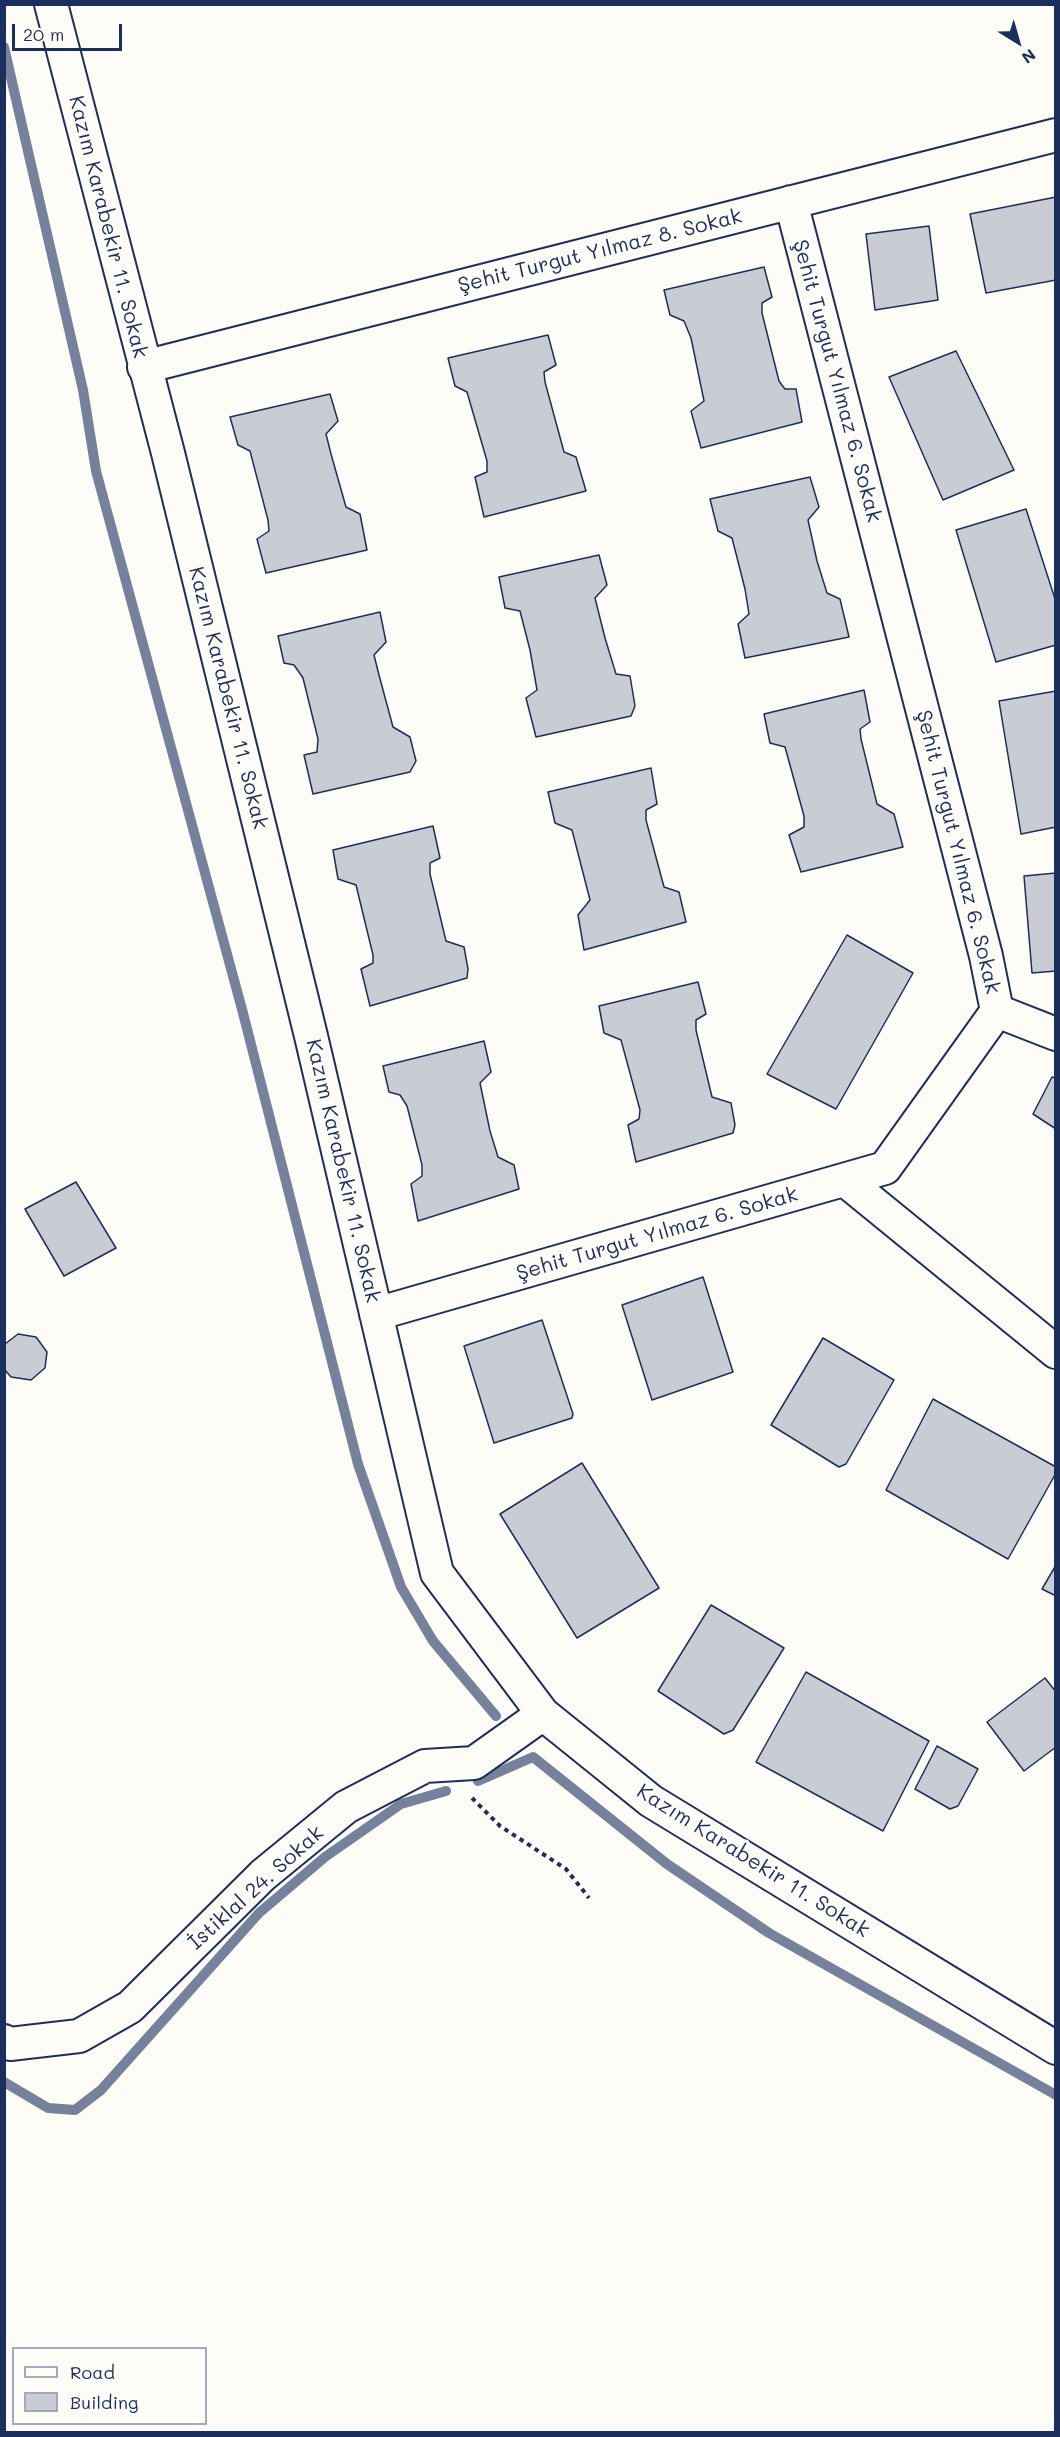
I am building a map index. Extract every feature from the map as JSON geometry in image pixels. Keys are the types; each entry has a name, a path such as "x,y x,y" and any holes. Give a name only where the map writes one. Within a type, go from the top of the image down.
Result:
{"street":[{"name":"Kazım Karabekir 11. Sokak","path":"51,4 311,1036 437,1573 543,1714 651,1800 1056,2048"},
{"name":"Şehit Turgut Yılmaz 8. Sokak","path":"144,367 1056,135"},
{"name":"Şehit Turgut Yılmaz 6. Sokak","path":"376,1314 885,1168 997,1011 986,956 791,202"},
{"path":"997,1011 1056,1034"},
{"path":"844,1180 1056,1352"},
{"name":"İstiklal 24. Sokak","path":"4,2041 10,2044 79,2036 130,2007 263,1875 346,1807 425,1766 474,1763 543,1714"}],"path":[{"path":"470,1796 500,1826 566,1869 589,1898"}],"building":[{"path":"1056,197 1056,280 986,293 970,214"},
{"path":"929,226 938,300 875,310 866,234"},
{"path":"764,267 772,297 762,303 762,313 779,381 785,389 796,389 802,422 701,448 691,411 704,401 691,338 684,321 670,315 664,290"},
{"path":"548,335 556,365 544,372 545,382 564,452 576,457 586,491 484,517 475,477 487,472 487,461 467,392 455,386 448,358"},
{"path":"956,351 1014,470 943,500 889,377"},
{"path":"330,394 338,421 326,434 346,507 360,514 367,550 266,573 257,539 269,531 268,520 250,451 238,445 230,417"},
{"path":"810,477 819,507 808,520 817,561 827,593 840,599 849,637 745,658 738,624 749,614 745,589 732,538 718,531 710,499"},
{"path":"1026,509 1056,602 1056,645 996,662 956,530"},
{"path":"599,555 607,585 595,598 616,674 630,676 635,706 631,716 536,737 526,698 537,690 530,650 520,611 505,608 499,577"},
{"path":"380,612 386,642 374,655 393,727 410,737 416,761 410,772 313,794 304,755 317,752 318,739 303,678 294,665 284,663 278,636"},
{"path":"864,690 870,722 860,729 861,739 877,804 894,814 903,847 801,872 789,835 804,827 804,816 785,747 770,743 764,714"},
{"path":"1056,691 1056,827 1021,834 999,701"},
{"path":"651,768 657,804 646,810 646,820 664,887 679,892 686,922 584,950 578,915 590,900 572,830 555,823 548,792"},
{"path":"433,826 440,858 430,863 430,874 446,941 464,947 468,969 467,978 370,1006 361,969 373,963 373,955 356,885 338,879 333,850"},
{"path":"1056,873 1056,971 1032,973 1024,876"},
{"path":"847,935 913,973 836,1109 767,1074"},
{"path":"698,982 706,1014 696,1020 696,1030 712,1097 731,1103 735,1125 733,1133 636,1162 628,1125 639,1119 640,1110 621,1040 604,1033 599,1006"},
{"path":"484,1041 491,1072 480,1083 490,1131 498,1157 514,1165 519,1189 418,1221 411,1184 422,1176 422,1165 407,1106 400,1095 389,1092 383,1066"},
{"path":"1052,1077 1056,1078 1056,1129 1033,1114"},
{"path":"76,1182 116,1248 64,1276 25,1209"},
{"path":"703,1277 733,1372 652,1400 622,1305"},
{"path":"542,1320 573,1414 572,1418 494,1443 464,1346"},
{"path":"18,1334 36,1337 47,1352 45,1368 31,1380 11,1377 4,1369 5,1344"},
{"path":"823,1338 894,1380 846,1464 839,1467 771,1425"},
{"path":"933,1399 1056,1467 1056,1473 1008,1559 886,1490"},
{"path":"582,1463 659,1588 577,1638 500,1514"},
{"path":"1056,1565 1056,1596 1042,1589"},
{"path":"711,1605 784,1648 733,1730 724,1734 658,1691"},
{"path":"806,1672 929,1741 883,1831 756,1762"},
{"path":"1045,1678 1056,1692 1056,1747 1024,1771 987,1722"},
{"path":"937,1746 978,1769 958,1806 950,1809 915,1789"}],"waterway":[{"path":"4,47 83,390 96,471 243,1013 358,1464 401,1587 433,1641 496,1716"},
{"path":"478,1781 533,1757 667,1864 769,1933 1056,2095"},
{"path":"4,2082 48,2108 75,2110 101,2090 259,1913 325,1857 401,1804 446,1791"}]}
